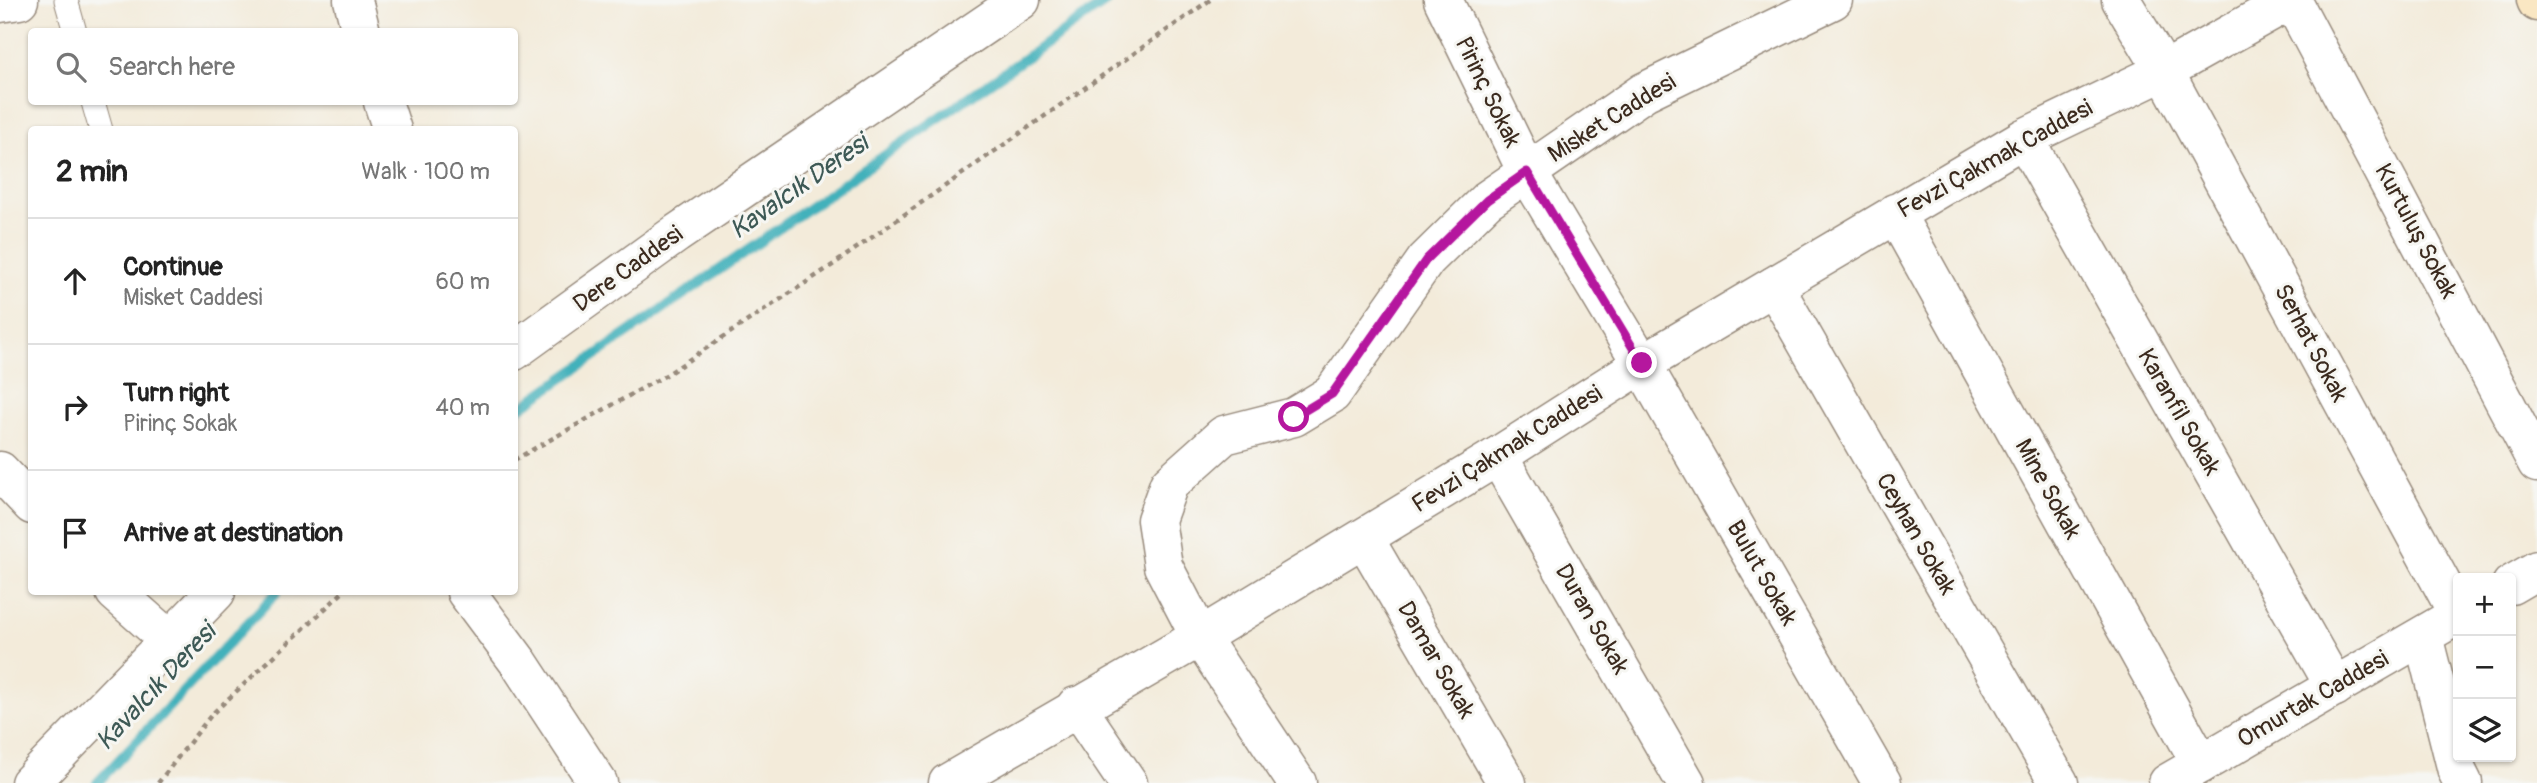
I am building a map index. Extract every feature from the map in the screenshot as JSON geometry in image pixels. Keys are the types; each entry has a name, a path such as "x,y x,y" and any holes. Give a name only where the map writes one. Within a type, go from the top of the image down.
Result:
{"street":[{"path":"0,3 19,0"},
{"path":"353,0 360,28"},
{"name":"Dere Caddesi","path":"518,348 688,226 1021,0"},
{"name":"Pirinç Sokak","path":"1443,0 1527,172 1642,363"},
{"name":"Misket Caddesi","path":"1297,783 1200,637 1163,566 1156,520 1169,484 1224,435 1294,417 1332,394 1426,260 1487,200 1644,92 1833,0"},
{"name":"Serhat Sokak","path":"2121,0 2164,71 2453,606"},
{"name":"Fevzi Çakmak Caddesi","path":"948,783 1076,706 1200,637 1499,456 1642,363 1895,213 2024,138 2164,71 2291,0"},
{"name":"Kurtuluş Sokak","path":"2291,0 2537,463"},
{"path":"384,105 391,126"},
{"name":"Karanfil Sokak","path":"2024,138 2335,687"},
{"name":"Mine Sokak","path":"1895,213 2194,777"},
{"name":"Ceyhan Sokak","path":"1774,285 2059,783"},
{"name":"Bulut Sokak","path":"1642,363 1882,783"},
{"name":"Duran Sokak","path":"1499,456 1686,783"},
{"path":"0,471 28,501"},
{"name":"Damar Sokak","path":"1364,538 1507,783"},
{"path":"2516,582 2537,570"},
{"path":"119,595 168,639"},
{"path":"30,783 213,595"},
{"path":"468,595 519,663 598,783"},
{"name":"Omurtak Caddesi","path":"2194,777 2335,687 2453,618"},
{"path":"2423,636 2457,771 2463,783"},
{"path":"1076,706 1128,783"}],"lane":[{"path":"66,0 74,28"},
{"path":"94,105 100,126"}],"path":[{"path":"518,458 666,375 1124,63 1210,0"},
{"path":"158,783 212,715 340,595"}],"waterway":[{"name":"Kavalcık Deresi","path":"518,409 1109,0"},
{"name":"Kavalcık Deresi","path":"97,783 274,595"}],"route":[{"path":"1294,417 1332,394 1426,260 1487,200 1527,172 1642,363"}]}
